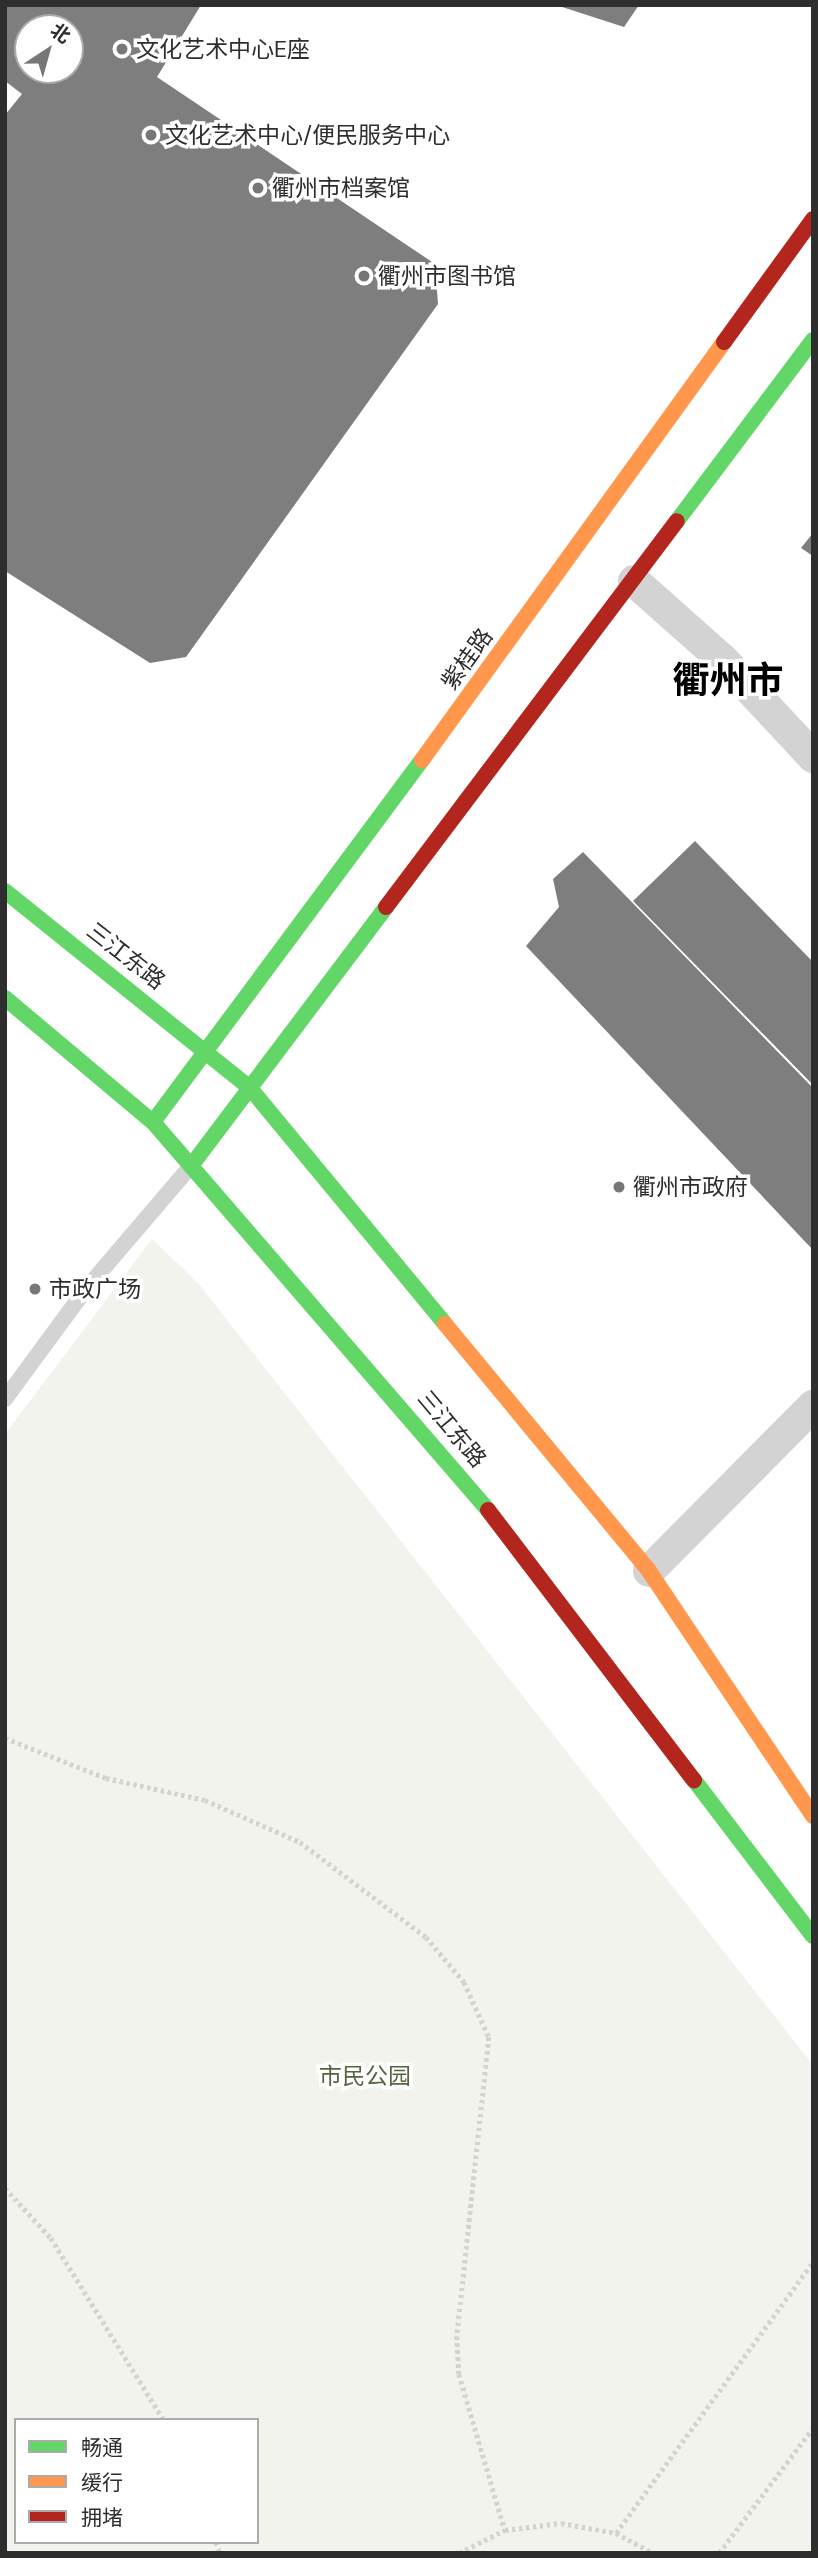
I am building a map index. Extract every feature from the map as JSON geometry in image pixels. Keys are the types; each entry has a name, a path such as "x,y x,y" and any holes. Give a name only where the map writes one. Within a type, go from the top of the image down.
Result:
{"main road":[{"name":"紫桂路","path":"153,1122 209,1054 813,219"},
{"path":"191,1166 813,340"},
{"name":"三江东路","path":"5,891 250,1088 649,1571 813,1816"},
{"name":"三江东路","path":"5,998 153,1122 439,1446 813,1936"}],"street":[{"path":"634,581 722,659 813,757"},
{"path":"649,1571 813,1406"}],"lane":[{"path":"5,1399 85,1290 191,1166"}],"path":[{"path":"5,1738 106,1778 205,1800 300,1842 426,1937 464,1982 489,2037 458,2361 476,2448 505,2530"},
{"path":"5,2188 51,2238 163,2418"},
{"path":"616,2533 813,2262"},
{"path":"719,2553 813,2428"},
{"path":"459,2553 505,2530 561,2523 616,2533 653,2553"}],"green space":[{"name":"市民公园","path":"152,1239 198,1283 813,2065 813,2553 5,2553 5,1434"}],"building":[{"path":"5,5 201,5 157,77 435,264 438,304 186,657 150,663 5,571 5,115 22,94 5,81"},
{"path":"556,5 639,5 624,27"},
{"path":"813,533 813,556 801,548"},
{"path":"695,841 813,962 813,1085 633,901"},
{"name":"衢州市政府","path":"583,852 813,1088 813,1250 526,946 559,907 553,879"}],"traffic: fast":[{"path":"677,521 813,340"},
{"path":"153,1122 422,760"},
{"path":"5,891 250,1088 445,1324"},
{"path":"191,1166 386,907"},
{"path":"5,998 153,1122 488,1510"},
{"path":"694,1780 813,1936"}],"traffic: slow":[{"path":"422,760 724,342"},
{"path":"445,1324 649,1571 813,1816"}],"traffic: jam":[{"path":"724,342 813,219"},
{"path":"386,907 677,521"},
{"path":"488,1510 694,1780"}],"place":[{"name":"文化艺术中心E座","path":"122,49"},
{"name":"文化艺术中心/便民服务中心","path":"151,135"},
{"name":"衢州市档案馆","path":"258,188"},
{"name":"衢州市图书馆","path":"364,276"},
{"name":"衢州市政府","path":"619,1187"},
{"name":"市政广场","path":"35,1289"}],"district":[{"name":"衢州市","path":"728,680"}]}
